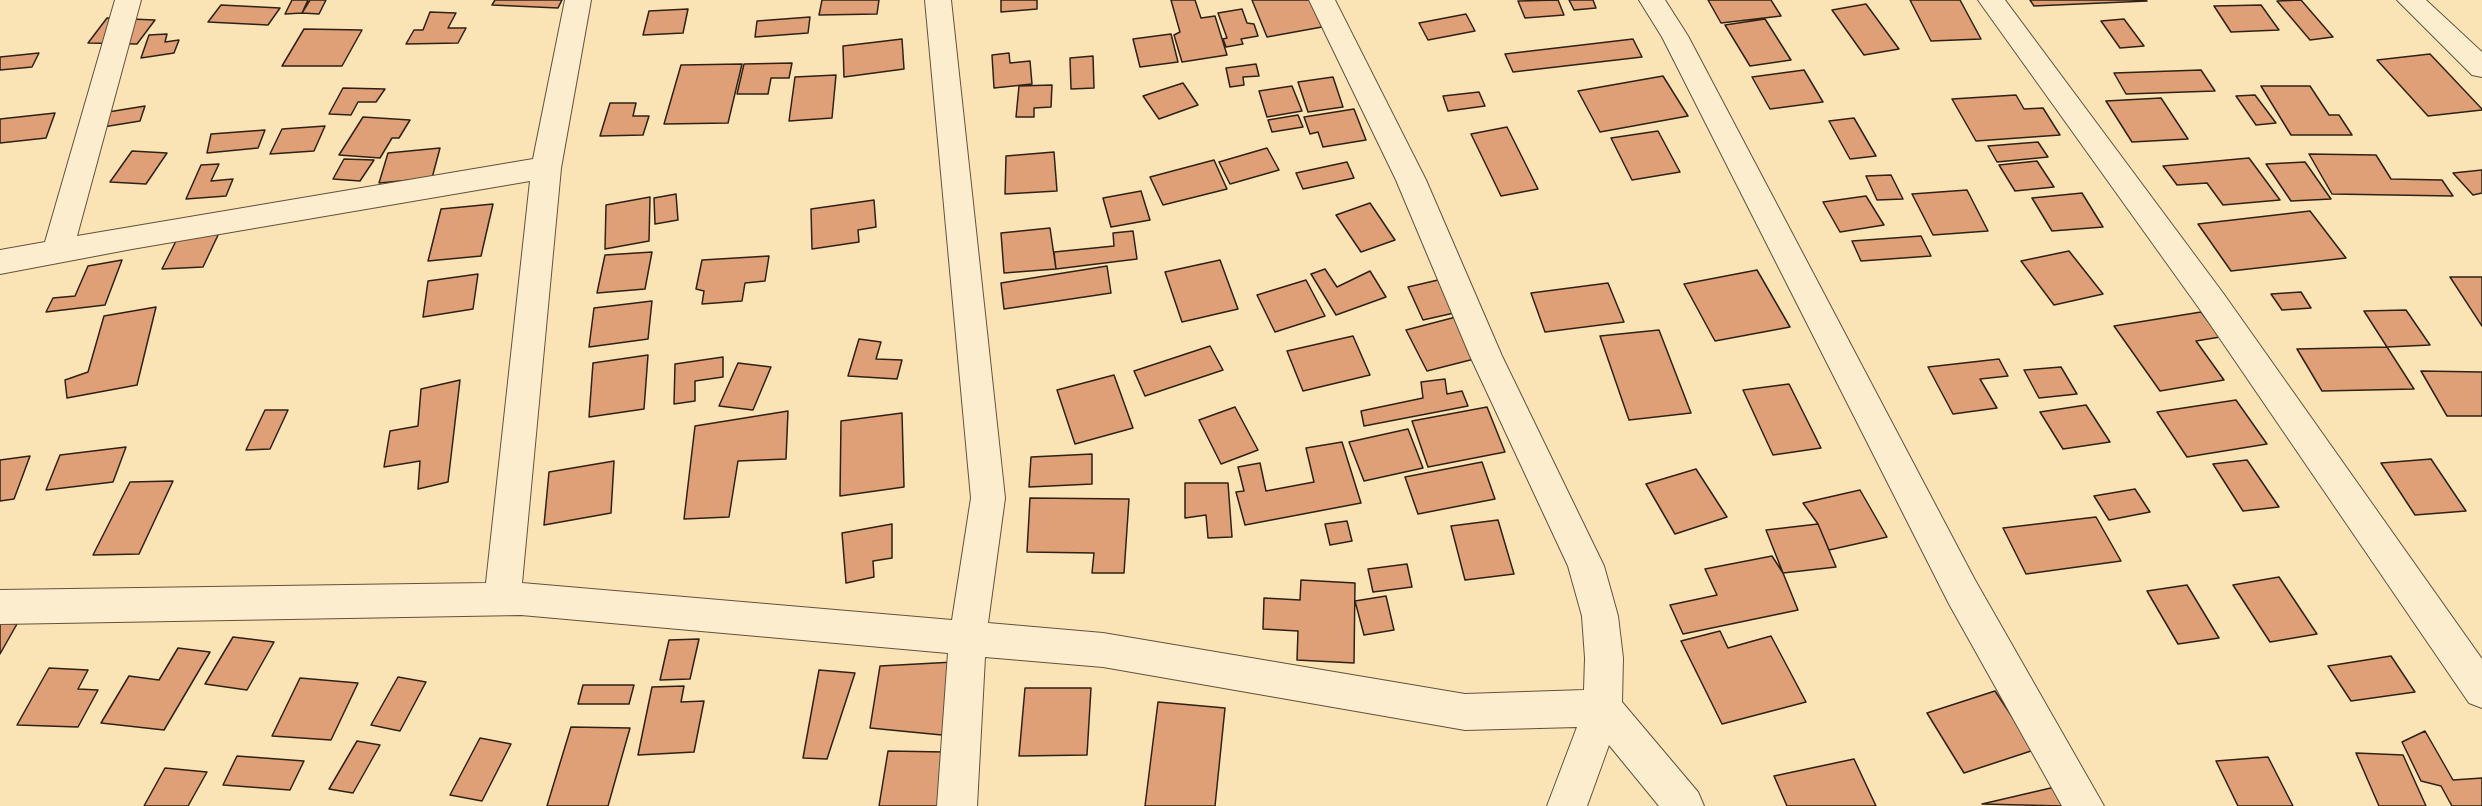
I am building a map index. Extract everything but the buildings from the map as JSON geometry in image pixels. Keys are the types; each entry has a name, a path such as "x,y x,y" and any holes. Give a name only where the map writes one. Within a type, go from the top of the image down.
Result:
{"street":[{"path":"58,250 128,0"},
{"path":"502,599 546,168 578,0"},
{"path":"938,0 988,498 967,639 957,806"},
{"path":"1322,0 1348,57 1411,180 1486,356 1586,566 1600,616 1604,658 1603,708 1567,806"},
{"path":"1652,0 1681,47 1962,592 2084,806"},
{"path":"1991,0 2212,302 2482,690"},
{"path":"2410,0 2482,68"},
{"path":"0,262 58,250 546,168"},
{"path":"0,607 502,599 1103,650 1465,712 1603,708"},
{"path":"1603,708 1684,806"}]}
